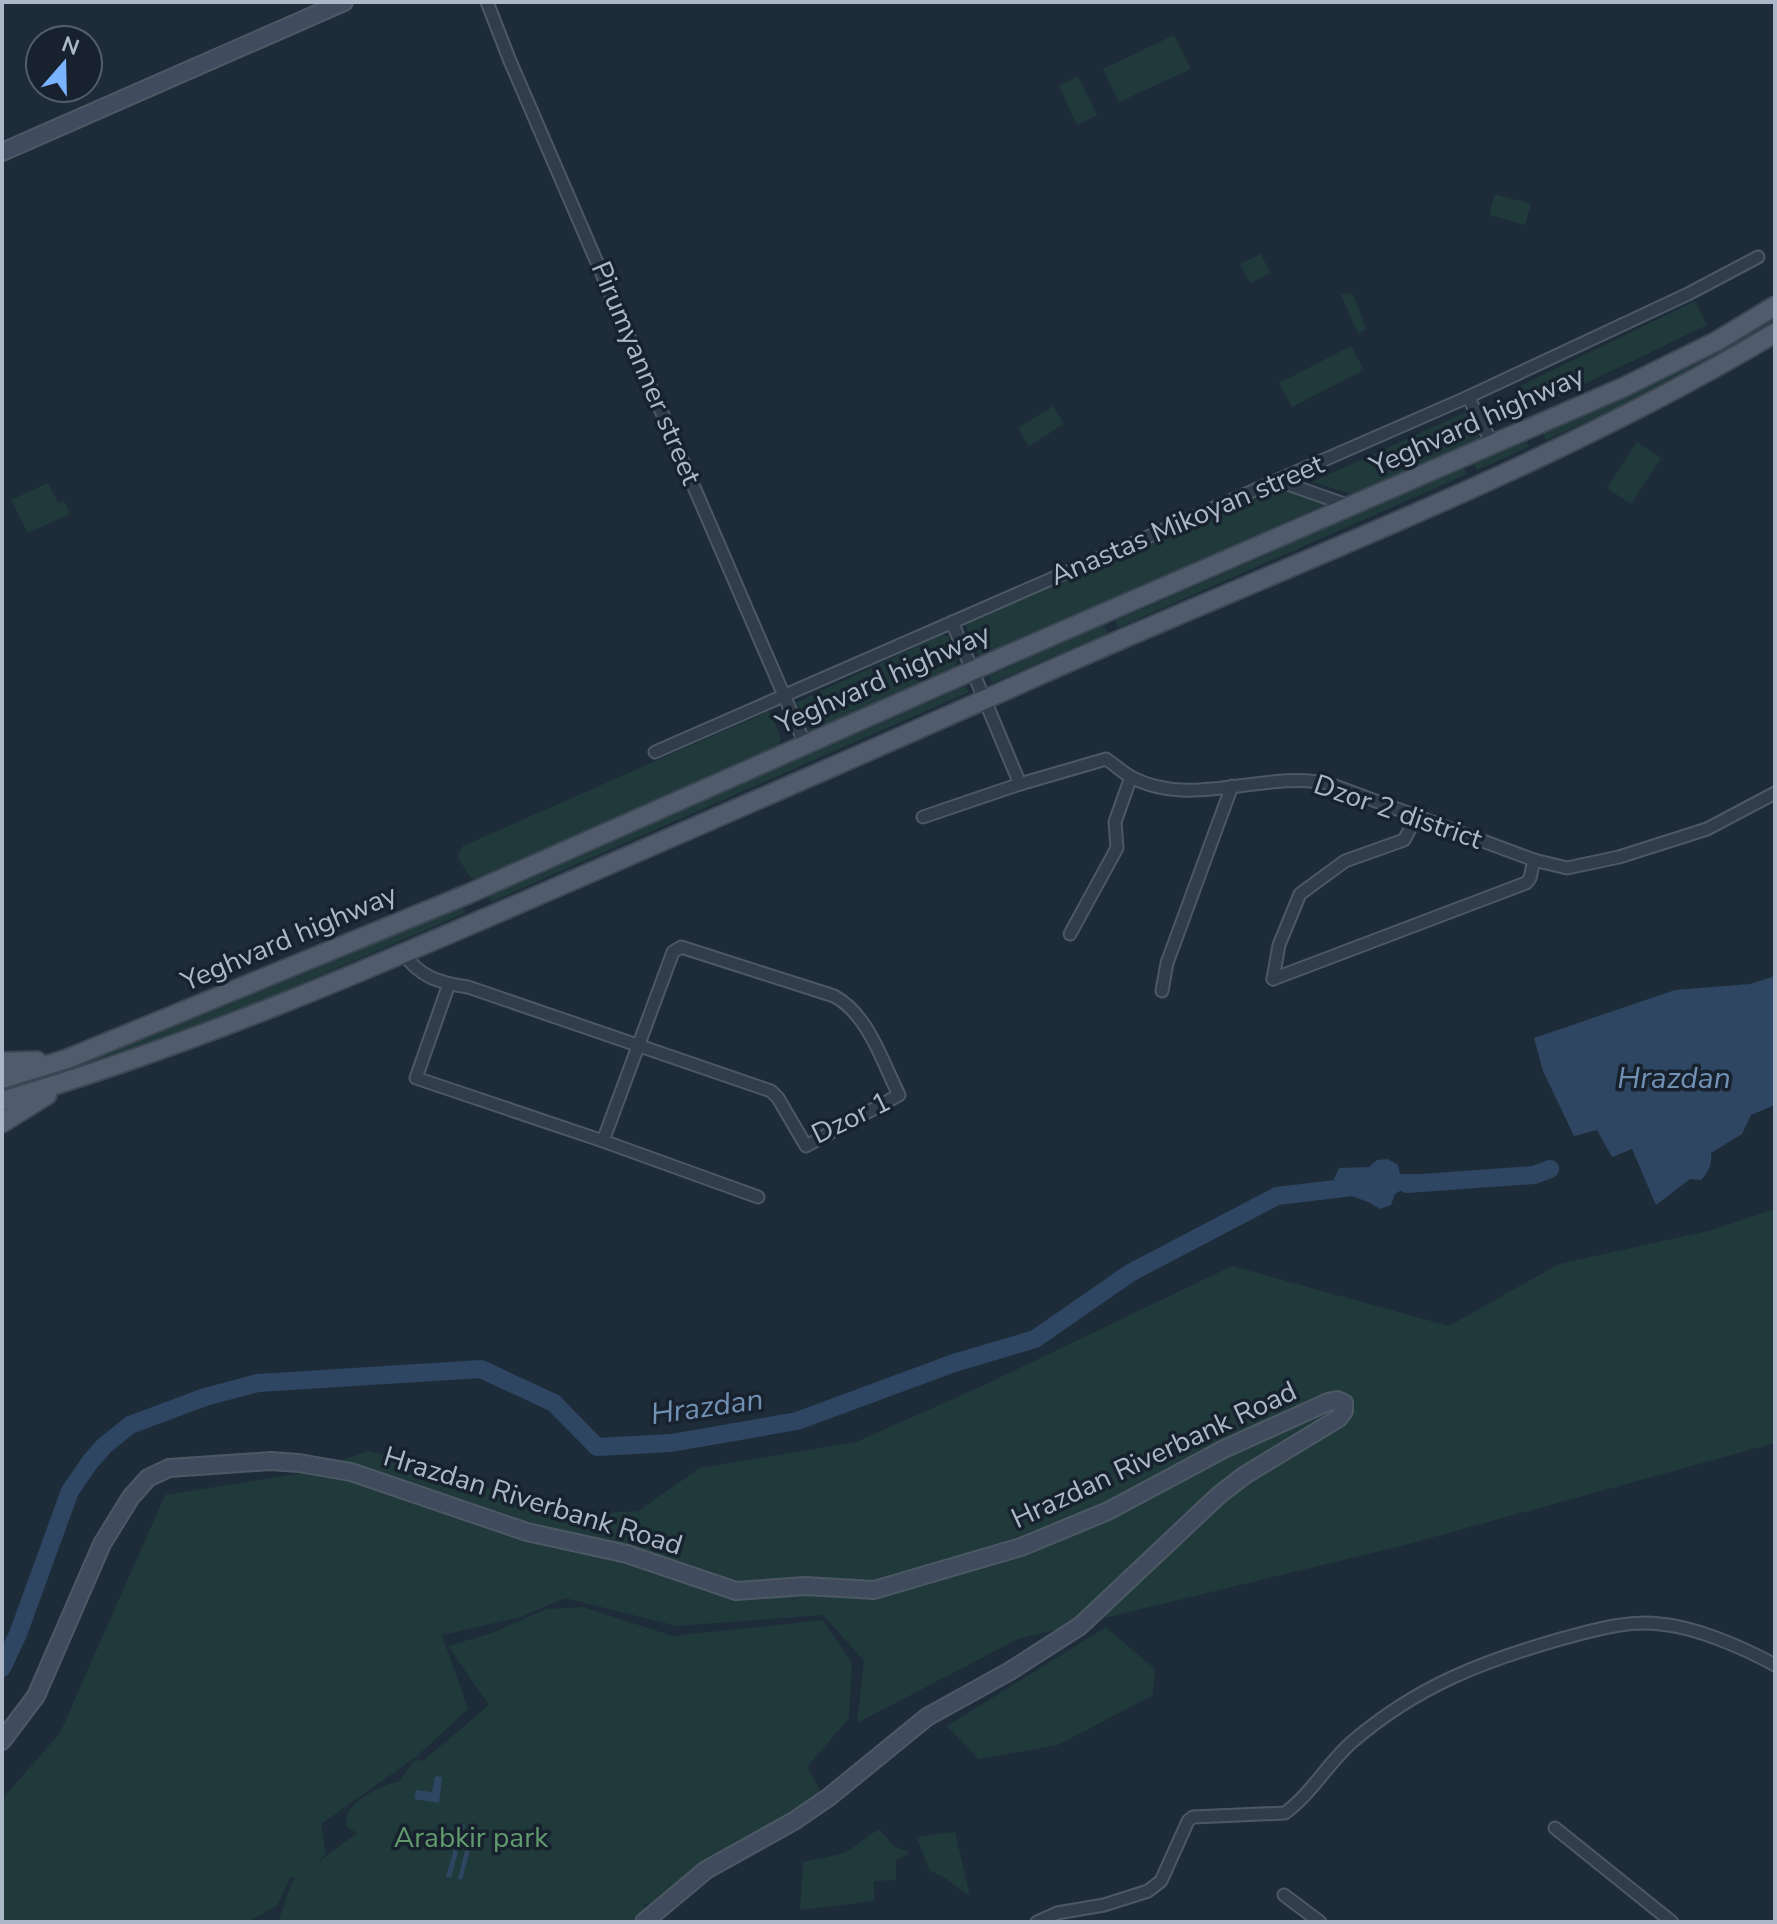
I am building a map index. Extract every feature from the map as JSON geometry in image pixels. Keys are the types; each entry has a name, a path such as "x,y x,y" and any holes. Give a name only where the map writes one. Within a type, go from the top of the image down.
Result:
{"main road":[{"name":"Yeghvard highway","path":"2,1079 67,1059 468,894 1624,387 1717,341 1775,306"},
{"name":"Yeghvard highway","path":"2,1101 76,1080 207,1034 477,922 1480,485 1661,396 1775,333"},
{"path":"1529,429 1540,455"},
{"path":"468,894 477,922"},
{"path":"2,1062 67,1059"},
{"path":"2,1123 76,1080"}],"street":[{"path":"2,145 331,2"},
{"path":"2,152 344,2"},
{"name":"Pirumyanner street","path":"487,2 805,744"},
{"name":"Anastas Mikoyan street","path":"655,752 1468,397 1688,294 1758,257"},
{"path":"1468,397 1493,445"},
{"path":"1279,481 1350,507"},
{"path":"923,817 1020,784 952,622"},
{"name":"Dzor 2 district","path":"1020,784 1106,759 1131,777 1190,791 1307,779 1330,784 1534,860 1567,868 1619,857 1707,829 1775,793"},
{"path":"1070,934 1117,848 1115,822 1131,777"},
{"path":"1162,991 1167,963 1232,786"},
{"path":"1417,816 1404,840 1345,861 1300,894 1279,945 1273,979 1526,883 1534,860"},
{"name":"Dzor 1","path":"403,953 417,972 449,984 468,987 638,1045 771,1091 806,1146 899,1095 861,1020 848,1003 681,947 673,952 638,1045 603,1141"},
{"path":"449,984 416,1078 758,1197"},
{"name":"Hrazdan Riverbank Road","path":"2,1741 36,1696 102,1544 116,1520 148,1478 169,1468 271,1461 299,1463 351,1472 527,1532 627,1554 736,1591 805,1586 874,1590 1021,1547 1108,1511 1224,1449 1328,1402 1337,1400 1344,1403 1344,1411 1339,1418 1245,1475 1219,1495 1080,1626 1010,1671 927,1717 829,1797 794,1821 706,1870 644,1922"},
{"path":"1037,1922 1057,1913 1104,1905 1148,1891 1161,1881 1188,1821 1193,1817 1285,1813 1295,1806 1352,1742 1392,1711 1463,1671 1511,1653 1615,1626 1661,1624 1731,1645 1775,1665"},
{"path":"1555,1828 1672,1922"},
{"path":"1284,1895 1320,1922"}],"green space":[{"path":"1174,35 1191,69 1119,102 1103,69"},
{"path":"1078,76 1097,115 1077,125 1059,86"},
{"path":"1495,194 1531,204 1525,225 1489,215"},
{"path":"1261,254 1270,273 1250,283 1240,264"},
{"path":"1341,295 1353,295 1366,328 1358,333"},
{"path":"1695,301 1707,325 1524,413 1514,389"},
{"path":"1775,315 1775,325 1720,357 1546,440 1543,433 1638,390"},
{"path":"1351,346 1364,370 1292,407 1279,383"},
{"path":"1053,406 1064,424 1029,446 1018,428"},
{"path":"1466,412 1480,438 1352,494 1312,482"},
{"path":"1526,440 1529,447 1477,470 1473,463"},
{"path":"1637,442 1661,458 1631,504 1607,488"},
{"path":"1464,468 1467,474 1118,628 1115,621"},
{"path":"48,483 58,503 64,501 70,514 28,533 11,500"},
{"path":"1279,488 1326,504 979,657 965,623"},
{"path":"1104,625 1108,633 992,683 989,676"},
{"path":"942,635 949,637 957,656 955,667 817,732 808,730 795,703"},
{"path":"966,686 969,692 491,902 488,896"},
{"path":"769,711 781,738 778,745 476,879 470,877 457,856 463,846"},
{"path":"462,906 465,913 208,1024 2,1094 2,1085 177,1025"},
{"name":"Arabkir park","path":"1775,1209 1775,1443 1401,1546 1018,1639 857,1723 864,1661 823,1615 677,1626 565,1598 521,1617 442,1635 468,1709 416,1757 321,1824 326,1854 315,1864 357,1833 347,1827 346,1819 355,1803 373,1791 400,1781 413,1761 424,1760 489,1705 448,1646 492,1633 546,1609 583,1607 673,1636 823,1620 852,1663 849,1718 807,1767 823,1796 722,1857 718,1852 718,1859 650,1909 646,1903 643,1904 648,1913 637,1922 278,1922 292,1882 297,1877 290,1878 277,1906 247,1922 2,1922 2,1799 60,1733 165,1495 297,1474 370,1451 574,1515 638,1511 700,1468 856,1442 980,1387 1232,1266 1449,1326 1559,1264 1712,1230"},
{"path":"1106,1627 1155,1669 1153,1695 1058,1745 979,1759 947,1726"},
{"path":"879,1829 895,1847 910,1852 896,1861 896,1880 874,1881 874,1901 800,1910 803,1862 845,1853"},
{"path":"955,1832 970,1896 941,1875 930,1871 916,1837"}],"water":[{"name":"Hrazdan","path":"1775,976 1775,1105 1751,1115 1742,1134 1711,1153 1709,1168 1701,1180 1690,1179 1656,1205 1632,1149 1612,1157 1597,1130 1574,1136 1543,1071 1534,1038 1675,990 1750,984"},
{"path":"1388,1159 1398,1165 1400,1174 1429,1174 1432,1183 1430,1191 1400,1191 1395,1194 1391,1205 1380,1209 1330,1188 1339,1168 1369,1167 1377,1160"},
{"path":"435,1776 442,1777 439,1803 414,1799 416,1790 432,1792"},
{"path":"461,1824 465,1825 451,1878 446,1877"},
{"path":"471,1827 476,1828 462,1880 458,1879"}],"waterway":[{"name":"Hrazdan","path":"1407,1184 1534,1175 1550,1169"},
{"name":"Hrazdan","path":"2,1668 18,1634 70,1491 90,1462 130,1425 205,1397 258,1383 481,1369 554,1403 597,1447 671,1443 797,1421 954,1363 1035,1339 1130,1273 1277,1196 1353,1187"}]}
